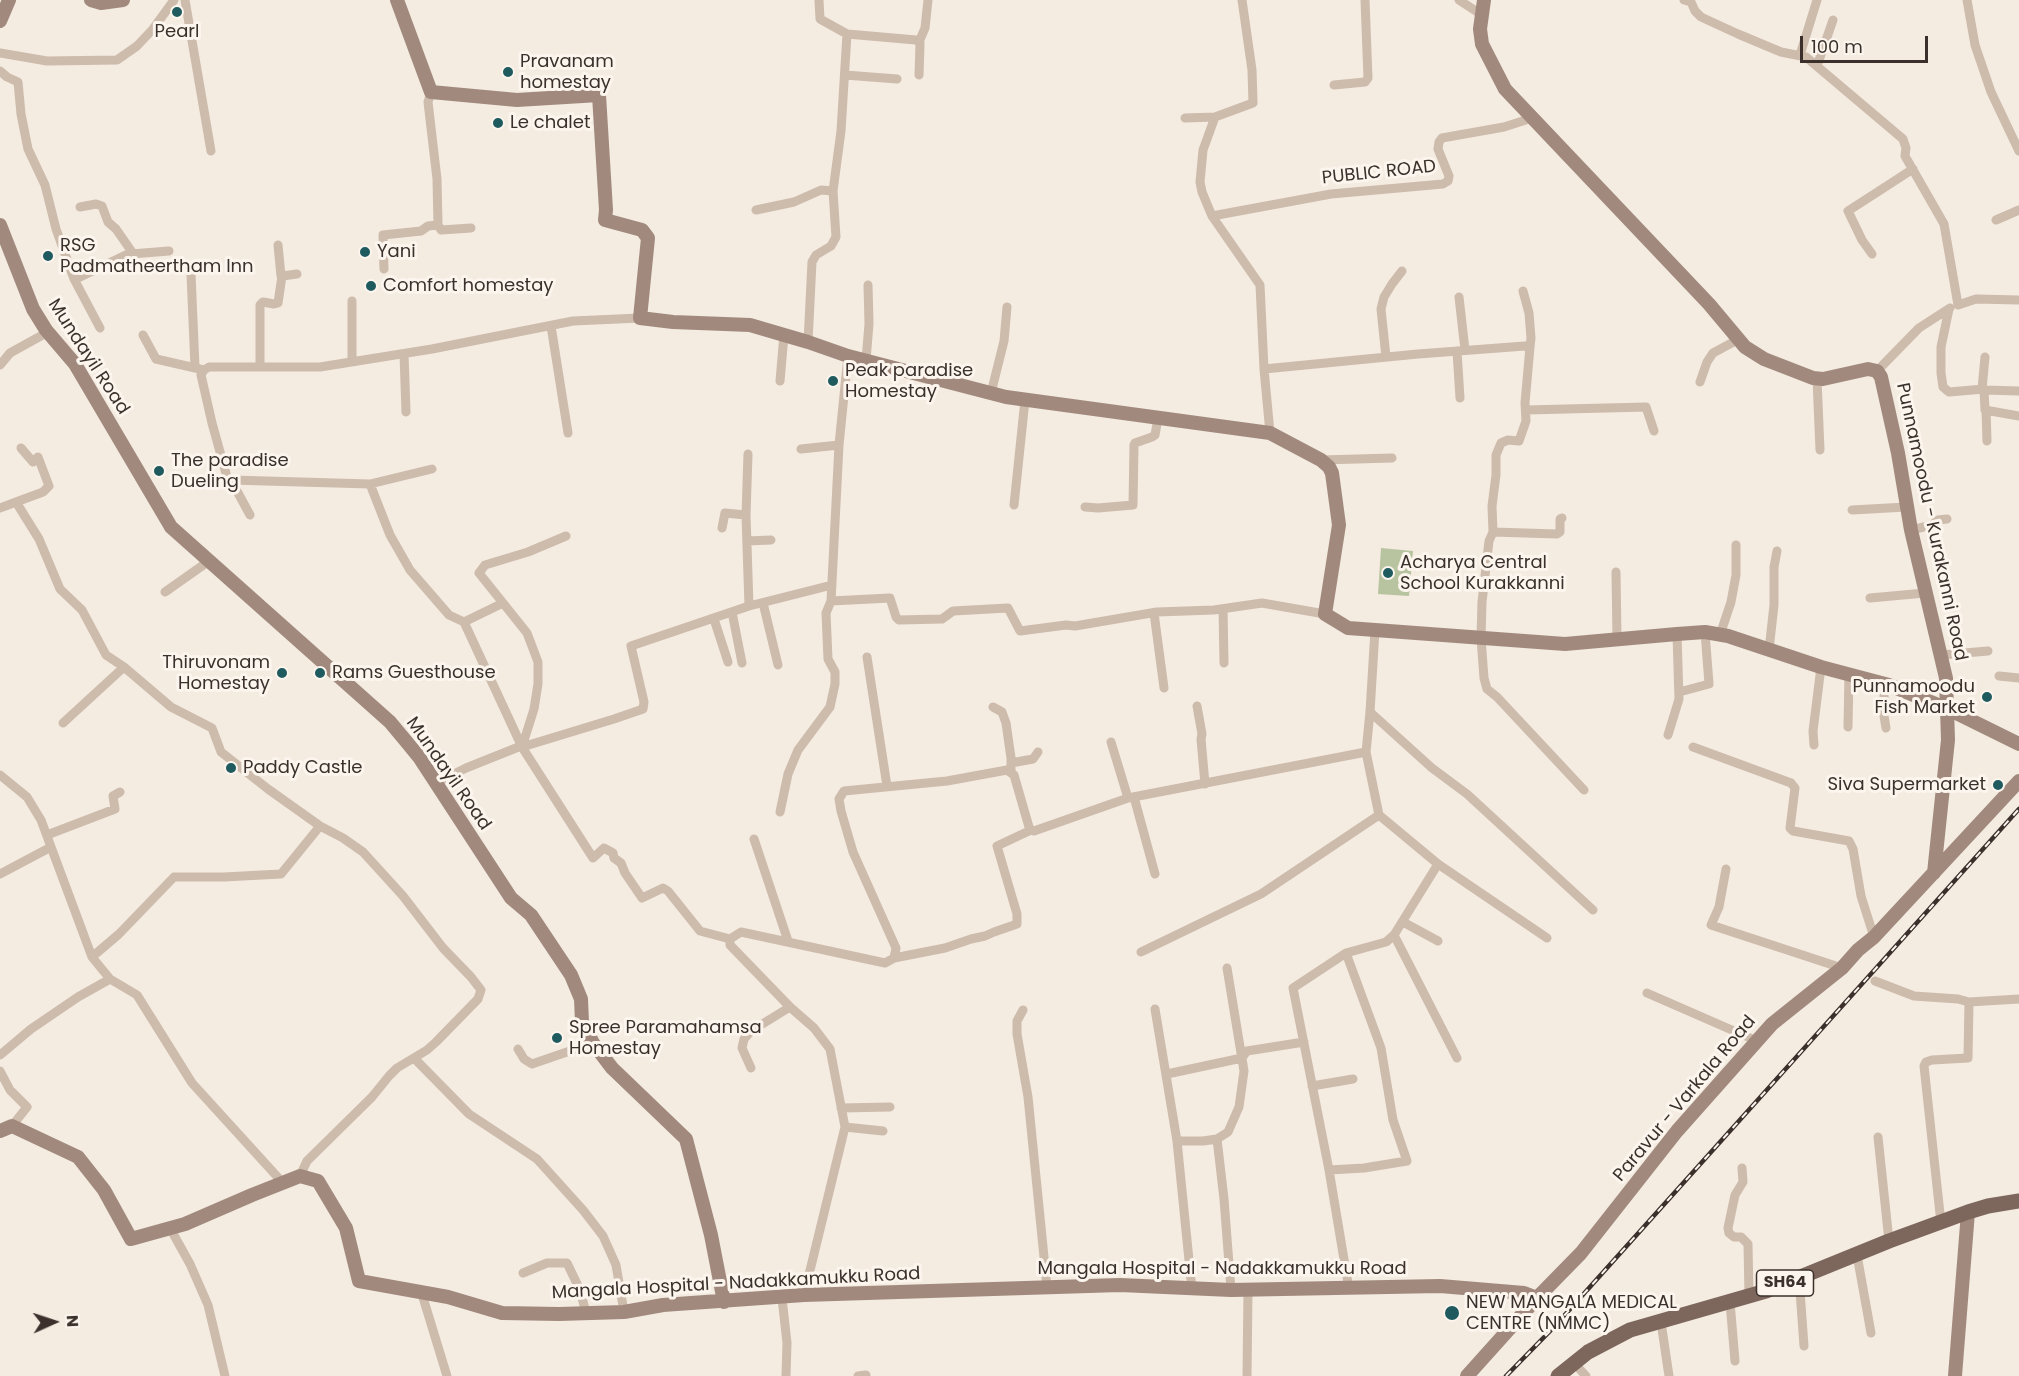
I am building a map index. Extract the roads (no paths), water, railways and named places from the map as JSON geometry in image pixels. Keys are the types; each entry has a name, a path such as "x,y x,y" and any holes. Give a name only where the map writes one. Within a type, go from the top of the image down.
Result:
{"main road":[{"path":"0,21 9,0"},
{"path":"91,0 101,3 123,0"},
{"path":"397,0 431,92 517,100 599,95 606,220 642,230 648,238 640,318 673,322 750,325 848,356 991,393 1025,400 1270,433 1321,460 1332,473 1339,525 1325,614 1348,628 1564,644 1705,632 1884,684 1948,709 2019,744"},
{"path":"1484,0 1481,39 1505,89 1709,304 1749,351 1817,379"},
{"name":"Mundayil Road","path":"0,225 33,309 48,332 75,364 171,526 390,722 436,783 511,898 531,915 571,975 581,999 582,1022 593,1043 612,1068 686,1138 711,1235 724,1302"},
{"name":"Punnamoodu - Kurakanni Road","path":"1817,379 1868,369 1876,371 1881,377 1887,397 1906,507 1946,678 1948,740 1934,873"},
{"name":"Paravur - Varkala Road","path":"1467,1376 1581,1253 1677,1131 1772,1024 1842,968 1857,950 1874,937 2019,781"},
{"path":"6,1128 78,1158 104,1190 131,1239 185,1224 300,1176"},
{"name":"Mangala Hospital - Nadakkamukku Road","path":"300,1176 318,1181 346,1228 359,1281 448,1297 502,1313 624,1312 663,1305 804,1295 1120,1285 1192,1290 1440,1286 1524,1293 1537,1298"},
{"name":"SH64","path":"1558,1376 1588,1352 1630,1330 1766,1291 1968,1212 2019,1201"},
{"path":"1955,1376 1968,1212"}],"street":[{"path":"0,53 47,61 117,60 137,46 153,29 174,0"},
{"path":"185,0 211,151"},
{"path":"819,0 820,18 847,34 919,42"},
{"path":"919,75 919,42 925,28 928,0"},
{"path":"1185,118 1215,117 1253,103 1252,70 1242,0"},
{"path":"1334,85 1365,82 1368,78 1365,0"},
{"path":"1459,0 1482,15 1489,0"},
{"path":"1800,55 1817,0"},
{"path":"1967,0 1975,45 1991,92 2019,151"},
{"path":"1689,1 1701,17 1781,52 1806,57 1903,140 1906,148 1905,156 1944,224 1953,307 1941,347 1941,384 1949,392 2019,391"},
{"path":"1817,66 1833,20"},
{"path":"808,342 812,262 816,255 831,246 836,237 833,191 841,131 847,34"},
{"path":"0,71 18,82 28,149 45,185 56,229 74,279 100,328"},
{"path":"845,75 897,79"},
{"path":"431,92 428,102 437,179 438,225 441,230 471,228"},
{"path":"1215,117 1203,150 1200,178 1202,192 1212,216 1260,285 1270,433"},
{"name":"PUBLIC ROAD","path":"1212,216 1331,194 1443,184 1448,181 1449,176 1438,149 1441,139 1504,127 1532,118"},
{"path":"1872,254 1862,240 1848,211 1912,169"},
{"path":"756,210 794,202 821,190 833,191"},
{"path":"80,207 96,204 102,206 108,222 132,250 131,254"},
{"path":"1996,220 2019,210"},
{"path":"384,269 383,235 421,231 428,226 438,225"},
{"path":"260,367 260,306 263,302 274,304 279,302 281,276 278,245"},
{"path":"74,279 131,254 169,251"},
{"path":"1386,357 1381,309 1384,297 1402,271"},
{"path":"191,274 199,368 212,423 227,477 231,480 250,514"},
{"path":"281,276 297,274"},
{"path":"866,360 869,324 868,285"},
{"path":"1523,291 1529,314 1531,338 1526,421 1519,441 1501,443 1496,455 1492,506 1493,532 1489,541 1482,602 1481,638 1484,678 1487,689 1584,790"},
{"path":"1459,297 1460,398"},
{"path":"1876,371 1919,328 1953,307 1976,299 2019,300"},
{"path":"352,301 352,362"},
{"path":"991,393 1004,341 1007,307"},
{"path":"143,335 156,359 199,368 320,367 404,354 573,321 640,318"},
{"path":"551,326 568,433"},
{"path":"0,364 10,353 48,332"},
{"path":"780,381 784,335"},
{"path":"1700,382 1713,353 1739,339"},
{"path":"1264,369 1386,357 1530,347"},
{"path":"404,354 406,412"},
{"path":"780,812 788,774 798,750 830,707 836,684 835,672 828,659 826,613 831,601 839,446 848,356"},
{"path":"1985,357 1983,390 1987,441"},
{"path":"1817,379 1820,450"},
{"path":"1014,505 1025,400"},
{"path":"1526,410 1646,407 1654,431"},
{"path":"1986,410 2019,416"},
{"path":"1085,507 1098,508 1133,504 1134,445 1135,442 1155,435 1158,418"},
{"path":"801,449 839,446"},
{"path":"0,508 43,492 49,486 38,457 33,462 21,448"},
{"path":"748,454 746,515 749,606"},
{"path":"1321,460 1392,458"},
{"path":"231,480 370,484 432,469"},
{"path":"370,484 390,535 410,570 449,615 464,622 489,680 522,746 593,858 604,848 613,853 614,858 621,863 642,898 663,888 668,891 700,931 730,939 741,932 885,963 894,958 945,948 1017,924 1018,919 997,846 1031,830 1046,828 1131,798 1366,752"},
{"path":"16,502 39,539 60,589 82,610 106,655 124,667 171,707 212,728 221,752 320,826 363,852 403,896 443,948 481,990 477,999 436,1042 397,1068 372,1097 307,1161 300,1176"},
{"path":"1852,510 1906,507"},
{"path":"722,528 724,513 746,515"},
{"path":"1493,532 1557,534 1560,532 1560,519 1562,518"},
{"path":"1911,530 1947,519"},
{"path":"522,746 534,709 538,684 538,662 526,633 479,573 485,565 528,552 566,536"},
{"path":"747,541 771,540"},
{"path":"1720,635 1733,593 1736,575 1736,545"},
{"path":"1769,650 1777,551"},
{"path":"165,592 209,561"},
{"path":"1616,572 1617,639"},
{"path":"436,783 466,768 522,746 643,709 644,702 631,646 749,606 832,585"},
{"path":"1870,598 1925,593"},
{"path":"831,601 890,598 899,620 942,619 953,610 1008,608 1020,631 1066,625 1075,626 1154,613 1223,609 1262,603 1325,614"},
{"path":"464,622 503,603"},
{"path":"763,603 778,665"},
{"path":"1223,609 1224,663"},
{"path":"732,612 742,663"},
{"path":"1154,613 1164,688"},
{"path":"714,619 728,662"},
{"path":"1375,630 1366,752 1379,815 1437,864 1547,939"},
{"path":"1683,690 1709,684 1705,632"},
{"path":"1668,735 1679,699 1677,634"},
{"path":"1941,655 1988,651"},
{"path":"867,657 888,786"},
{"path":"63,723 124,667"},
{"path":"1814,745 1821,667"},
{"path":"1848,727 1849,673"},
{"path":"1999,676 2019,678"},
{"path":"1884,684 1886,728"},
{"path":"993,706 1002,712 1004,717 1011,767 1031,830"},
{"path":"1197,706 1202,734 1205,784"},
{"path":"1370,712 1432,768 1467,795 1593,910"},
{"path":"1111,742 1155,874"},
{"path":"1693,747 1791,783 1795,788 1790,828 1793,831 1849,842 1853,849 1861,896 1874,937"},
{"path":"894,958 896,948 853,852 839,799 844,791 940,782 1007,770 1033,759 1038,752"},
{"path":"0,775 27,797 41,820 92,957 110,979 137,995 192,1083 282,1183"},
{"path":"47,835 115,809 112,796 120,792"},
{"path":"1141,952 1261,894 1379,815"},
{"path":"92,957 174,877 281,874 320,826"},
{"path":"754,839 788,941"},
{"path":"0,874 51,847"},
{"path":"1349,1289 1329,1170 1293,988 1346,953 1386,942 1394,935 1437,864"},
{"path":"1726,869 1719,907 1712,925 1842,968"},
{"path":"1402,922 1438,940"},
{"path":"1394,935 1457,1058"},
{"path":"730,939 730,945 789,1007 814,1028 830,1049 845,1127 804,1295"},
{"path":"1329,1170 1407,1161 1393,1120 1381,1048 1346,953"},
{"path":"1177,1141 1217,1139 1228,1132 1239,1107 1244,1071 1227,968"},
{"path":"0,1055 59,1010 110,979"},
{"path":"1875,981 1914,996 1969,1002 2019,999"},
{"path":"1647,993 1757,1041"},
{"path":"1941,1224 1924,1066 1926,1062 1932,1060 1968,1059 1969,1002"},
{"path":"751,1068 742,1048 744,1039 751,1031 789,1007"},
{"path":"1155,1009 1177,1141 1192,1290"},
{"path":"1023,1010 1017,1021 1017,1034 1030,1119 1047,1287"},
{"path":"1167,1074 1242,1058 1247,1051 1304,1042"},
{"path":"518,1049 524,1059 535,1064 593,1043"},
{"path":"414,1058 469,1113 537,1159 583,1210 603,1236 616,1265 624,1312"},
{"path":"0,1071 10,1090 27,1107 6,1128"},
{"path":"1312,1086 1353,1079"},
{"path":"842,1108 890,1107"},
{"path":"845,1127 883,1131"},
{"path":"1878,1137 1889,1241"},
{"path":"1217,1139 1231,1290"},
{"path":"1742,1168 1743,1182 1736,1195 1728,1228 1729,1233 1734,1237 1741,1237 1748,1244 1749,1296"},
{"path":"170,1228 190,1264 208,1305 225,1376"},
{"path":"1857,1255 1871,1333"},
{"path":"523,1273 548,1263 567,1263 580,1290 586,1313"},
{"path":"1799,1277 1804,1346"},
{"path":"1247,1376 1248,1290"},
{"path":"421,1291 447,1376"},
{"path":"782,1298 787,1343 786,1376"},
{"path":"1730,1302 1735,1361"},
{"path":"1660,1322 1669,1376"},
{"path":"1574,1363 1586,1376"}],"railway":[{"path":"1506,1376 1554,1327 2019,809"}],"place":[{"name":"Pearl","path":"177,12"},
{"name":"Pravanam homestay","path":"508,72"},
{"name":"Le chalet","path":"498,123"},
{"name":"Yani","path":"365,252"},
{"name":"RSG Padmatheertham Inn","path":"48,256"},
{"name":"Comfort homestay","path":"371,286"},
{"name":"Peak paradise Homestay","path":"833,381"},
{"name":"The paradise Dueling","path":"159,471"},
{"name":"Acharya Central School Kurakkanni","path":"1388,573"},
{"name":"Thiruvonam Homestay","path":"282,673"},
{"name":"Rams Guesthouse","path":"320,673"},
{"name":"Punnamoodu Fish Market","path":"1987,697"},
{"name":"Paddy Castle","path":"231,768"},
{"name":"Siva Supermarket","path":"1998,785"},
{"name":"Spree Paramahamsa Homestay","path":"557,1038"},
{"name":"NEW MANGALA MEDICAL CENTRE (NMMC)","path":"1452,1313"}]}
